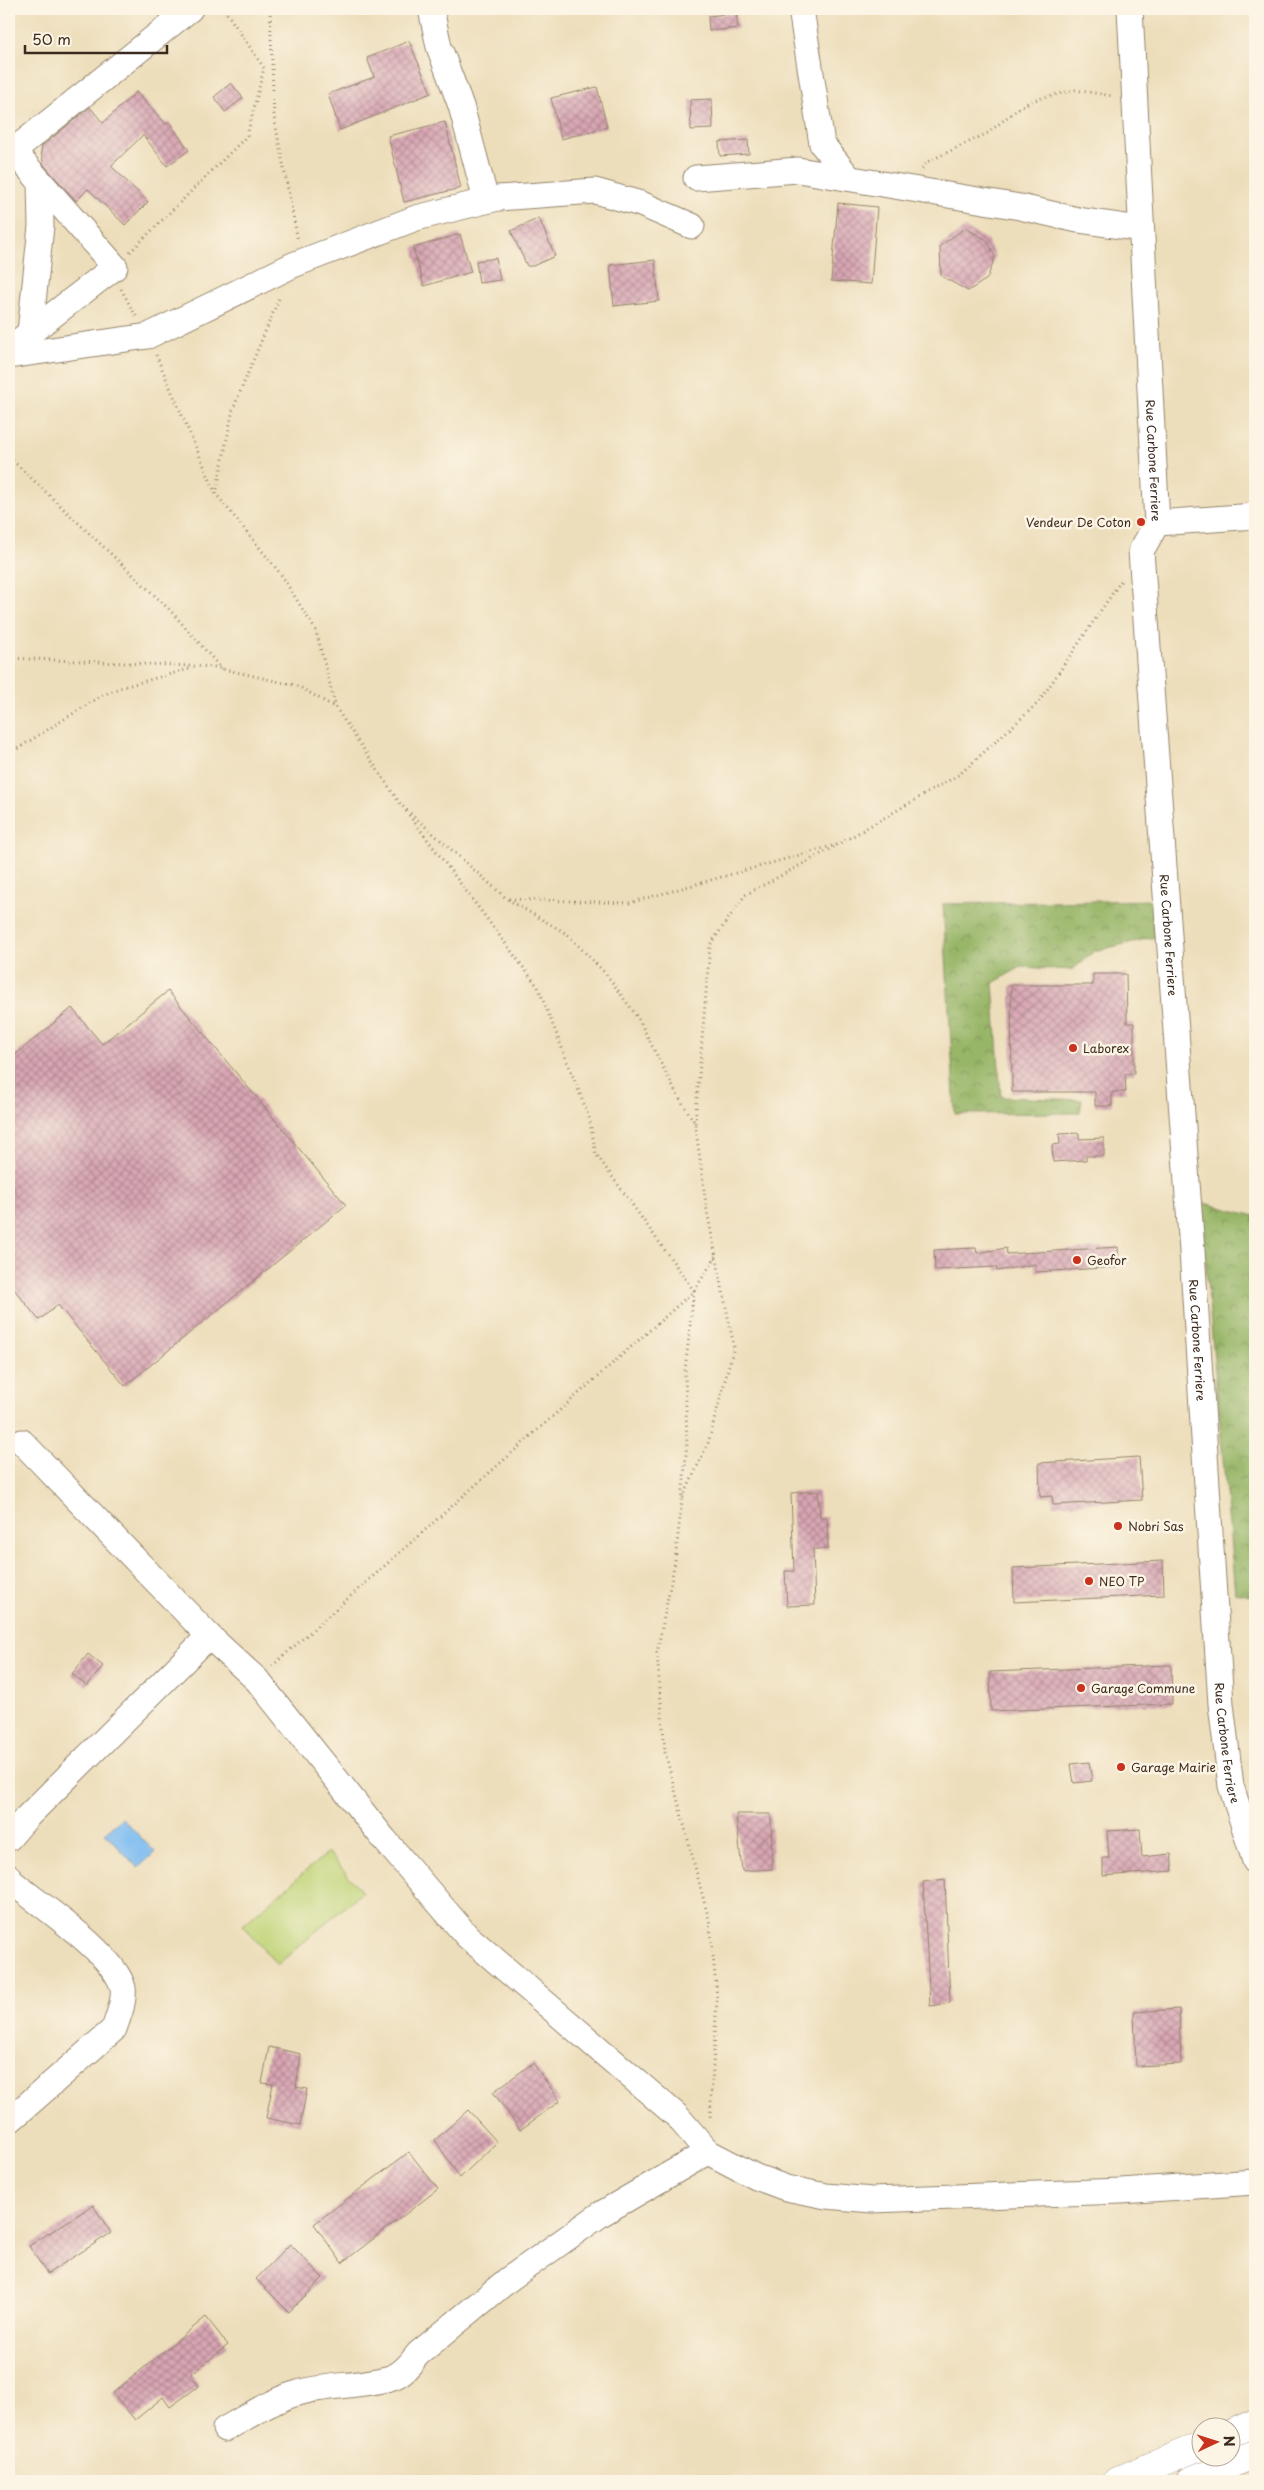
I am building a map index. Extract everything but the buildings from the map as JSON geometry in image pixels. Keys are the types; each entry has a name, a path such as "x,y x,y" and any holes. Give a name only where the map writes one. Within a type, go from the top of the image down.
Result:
{"main road":[{"path":"1242,2429 1255,2423"},
{"path":"1117,2481 1192,2449"},
{"path":"1190,2481 1255,2454"}],"street":[{"path":"9,349 115,267 11,149 189,9"},
{"path":"431,9 439,47 461,106 486,200"},
{"path":"801,9 822,144 849,178"},
{"name":"Rue Carbone Ferriere","path":"1130,9 1157,523 1141,551 1192,1241 1221,1704 1230,1786 1255,1858"},
{"path":"696,178 798,170 1020,207 1078,220 1141,229"},
{"path":"30,332 41,226 40,182"},
{"path":"9,356 148,336 293,265 416,218 486,200 596,191 641,204 692,226"},
{"path":"1157,523 1255,516"},
{"path":"22,1442 209,1636 257,1680 384,1839 467,1936 677,2116 708,2152 756,2177 786,2188 826,2196 872,2200 1121,2191 1255,2182"},
{"path":"9,1838 27,1817 209,1636"},
{"path":"9,1877 12,1882 95,1948 114,1968 123,1988 121,2007 114,2029 9,2121"},
{"path":"225,2429 277,2400 296,2393 394,2376 408,2367 418,2354 509,2279 601,2214 708,2152"}],"path":[{"path":"224,9 264,68 247,136 115,267 122,294 148,336 216,494 280,573 316,631 336,708 401,804 538,987 589,1117 596,1154 694,1290 685,1370 687,1444 682,1500 674,1561 657,1653 665,1752 710,1924 712,1942 717,1997 708,2152"},
{"path":"910,188 927,162 988,133 1020,107 1034,100 1075,90 1110,97 1134,93"},
{"path":"9,457 170,610 223,670"},
{"path":"682,1500 708,1443 734,1347 707,1211 695,1123 710,946 745,895 839,844 960,774 1038,703 1141,551"},
{"path":"9,658 214,667 298,686 336,708"},
{"path":"9,754 101,696 119,688 196,667"},
{"path":"401,804 507,899 567,934 606,974 638,1018 674,1091 695,1123"},
{"path":"507,899 629,903 839,844"},
{"path":"257,1680 694,1290 716,1256"}],"green space":[{"path":"1156,900 1159,936 1094,951 1072,970 1021,967 993,983 1001,1097 1082,1100 1080,1113 955,1114 943,904"},
{"path":"1200,1202 1255,1216 1255,1597 1235,1593"},
{"path":"328,1852 362,1892 277,1965 243,1925"}],"water":[{"path":"122,1818 155,1852 138,1868 105,1833"}],"place":[{"name":"Vendeur De Coton","path":"1141,522"},
{"name":"Laborex","path":"1073,1048"},
{"name":"Geofor","path":"1077,1260"},
{"name":"Nobri Sas","path":"1118,1526"},
{"name":"NEO TP","path":"1089,1581"},
{"name":"Garage Commune","path":"1081,1688"},
{"name":"Garage Mairie","path":"1121,1767"}]}
